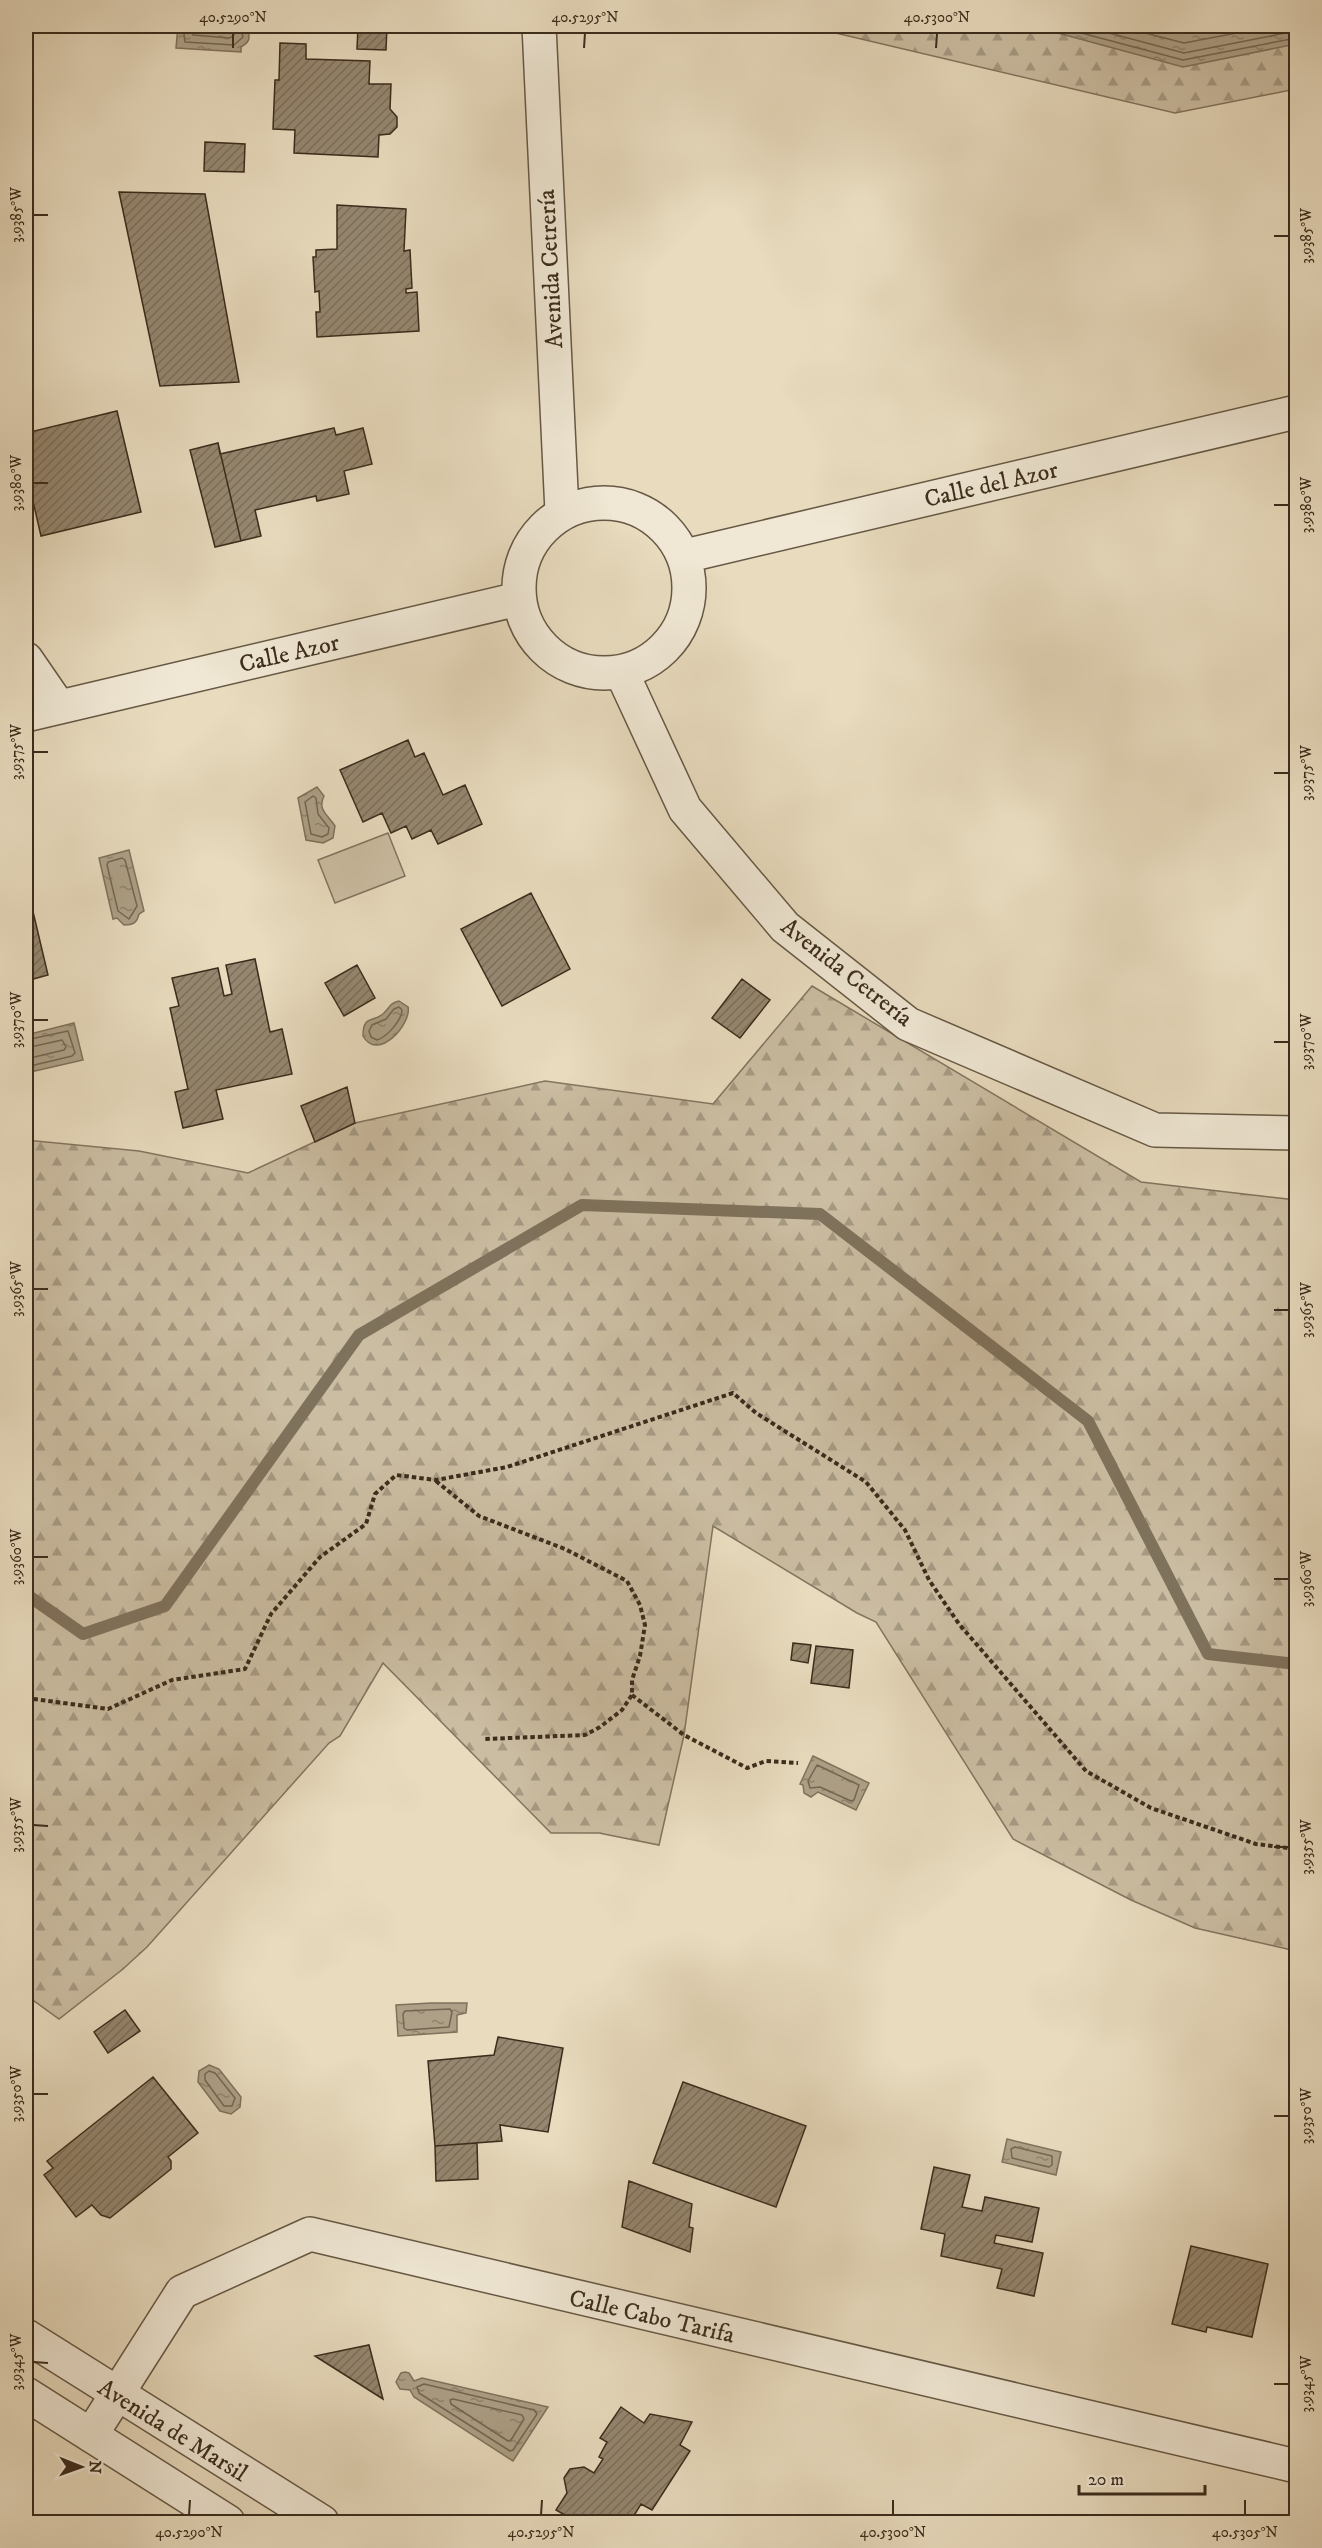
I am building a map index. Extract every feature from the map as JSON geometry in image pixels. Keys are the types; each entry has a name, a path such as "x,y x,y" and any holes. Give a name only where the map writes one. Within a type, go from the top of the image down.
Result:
{"street":[{"name":"Avenida Cetrería","path":"539,26 562,512"},
{"name":"Calle del Azor","path":"685,556 1296,412"},
{"path":"597,501 633,506 664,525 685,556 690,593 680,628 655,657 622,673 587,673 554,659 530,633 519,599 520,565 536,534 562,512 597,501"},
{"name":"Calle Azor","path":"26,715 519,599"},
{"path":"26,658 59,707"},
{"name":"Avenida Cetrería","path":"622,673 685,808 785,927 908,1024 1155,1130 1296,1133"},
{"name":"Calle Cabo Tarifa","path":"91,2435 182,2292 310,2234 1296,2466"},
{"name":"Avenida de Marsil","path":"26,2336 322,2523"},
{"name":"Avenida de Marsil","path":"26,2394 228,2523"}],"path":[{"path":"26,1698 108,1709 172,1680 245,1669 271,1614 320,1557 366,1524 375,1494 396,1475 436,1480 507,1467 733,1393 756,1413 866,1482 905,1530 928,1580 959,1624 1086,1771 1151,1809 1256,1844 1296,1849"},
{"path":"436,1480 479,1516 565,1549 627,1581 640,1605 645,1625 640,1656 632,1680 632,1695 622,1710 600,1727 585,1735 484,1739"},
{"path":"632,1695 684,1735 747,1768 766,1761 798,1763"}],"green space":[{"path":"806,26 1296,26 1296,89 1175,113"},
{"path":"388,833 405,876 335,903 318,860"},
{"path":"812,986 1141,1182 1296,1200 1296,1951 1195,1928 1131,1900 1013,1839 876,1622 857,1613 713,1526 684,1735 659,1845 599,1833 551,1833 383,1663 340,1736 329,1743 147,1947 123,1969 59,2019 26,1995 26,1140 139,1151 248,1173 355,1123 545,1081 713,1104"}],"water":[{"path":"178,26 242,26 248,29 249,37 241,47 241,52 176,48"},
{"path":"1032,26 1296,26 1296,44 1183,67"},
{"path":"317,787 324,796 322,805 324,812 335,826 333,838 323,843 306,840 298,798"},
{"path":"129,850 144,911 139,914 134,923 124,925 117,918 113,919 99,858"},
{"path":"399,1001 408,1007 405,1022 393,1038 385,1043 377,1045 369,1043 363,1036 363,1029 367,1022 380,1016 392,1004"},
{"path":"74,1023 83,1060 26,1073 26,1035"},
{"path":"813,1756 869,1783 856,1810 818,1792 811,1797 804,1793 803,1785 800,1784"},
{"path":"467,2003 466,2013 457,2015 457,2032 398,2036 396,2005"},
{"path":"209,2065 219,2069 241,2097 240,2107 231,2114 220,2111 198,2082 199,2071"},
{"path":"1007,2139 1061,2152 1056,2175 1002,2162"},
{"path":"401,2373 409,2373 414,2381 422,2378 548,2407 513,2461 414,2397 410,2390 400,2389 396,2382"}],"building":[{"path":"358,26 387,26 386,50 357,49"},
{"path":"280,43 306,44 306,59 370,61 369,84 391,84 390,109 397,117 397,127 390,134 379,135 378,157 294,153 295,130 273,129 275,80 279,80"},
{"path":"205,142 245,144 244,172 204,171"},
{"path":"119,192 205,194 239,382 160,386"},
{"path":"337,205 406,209 404,251 410,250 412,288 406,289 406,293 417,292 419,331 317,337 316,312 320,312 319,291 315,292 313,257 316,257 316,250 337,249"},
{"path":"117,411 141,512 41,536 26,471 26,433"},
{"path":"334,428 336,435 363,428 372,464 344,471 349,494 317,501 316,496 255,510 261,536 215,547 190,450 218,443 220,454"},
{"path":"218,443 241,541 215,547 190,450"},
{"path":"408,740 415,757 424,753 443,795 465,785 482,824 438,844 431,830 412,839 406,826 391,833 382,813 363,822 340,770"},
{"path":"26,882 48,975 26,981"},
{"path":"531,893 570,969 502,1006 461,929"},
{"path":"255,959 270,1032 282,1029 292,1074 216,1090 223,1119 183,1128 175,1092 188,1089 170,1008 179,1006 172,978 218,968 224,996 232,994 226,965"},
{"path":"357,965 375,998 344,1016 325,983"},
{"path":"742,979 770,1000 740,1038 712,1018"},
{"path":"347,1087 355,1123 315,1142 301,1106"},
{"path":"793,1643 811,1645 808,1663 791,1660"},
{"path":"816,1646 853,1650 849,1688 811,1683"},
{"path":"125,2010 140,2031 108,2053 94,2032"},
{"path":"498,2037 563,2048 548,2132 500,2125 502,2141 435,2146 428,2061 494,2055"},
{"path":"153,2077 198,2133 168,2157 171,2161 171,2169 110,2218 101,2215 92,2205 76,2217 44,2175 53,2168 47,2161"},
{"path":"683,2082 806,2126 776,2207 653,2163"},
{"path":"477,2143 478,2179 436,2181 435,2146"},
{"path":"934,2167 970,2175 962,2207 982,2211 985,2197 1039,2208 1032,2242 996,2235 994,2243 1043,2253 1034,2296 997,2288 1002,2269 941,2256 945,2234 921,2229"},
{"path":"629,2181 692,2204 689,2227 693,2228 690,2252 622,2227"},
{"path":"1191,2246 1268,2264 1252,2337 1207,2327 1206,2332 1172,2324"},
{"path":"369,2345 383,2399 315,2356"},
{"path":"621,2407 644,2423 650,2414 692,2422 680,2445 690,2451 652,2510 641,2504 630,2522 577,2522 556,2510 567,2493 564,2478 570,2469 584,2467 594,2473 603,2459 599,2457 607,2442 600,2438"}],"waterway":[{"path":"26,1594 83,1634 165,1606 359,1335 582,1205 820,1214 1088,1421 1208,1654 1296,1664"}]}
